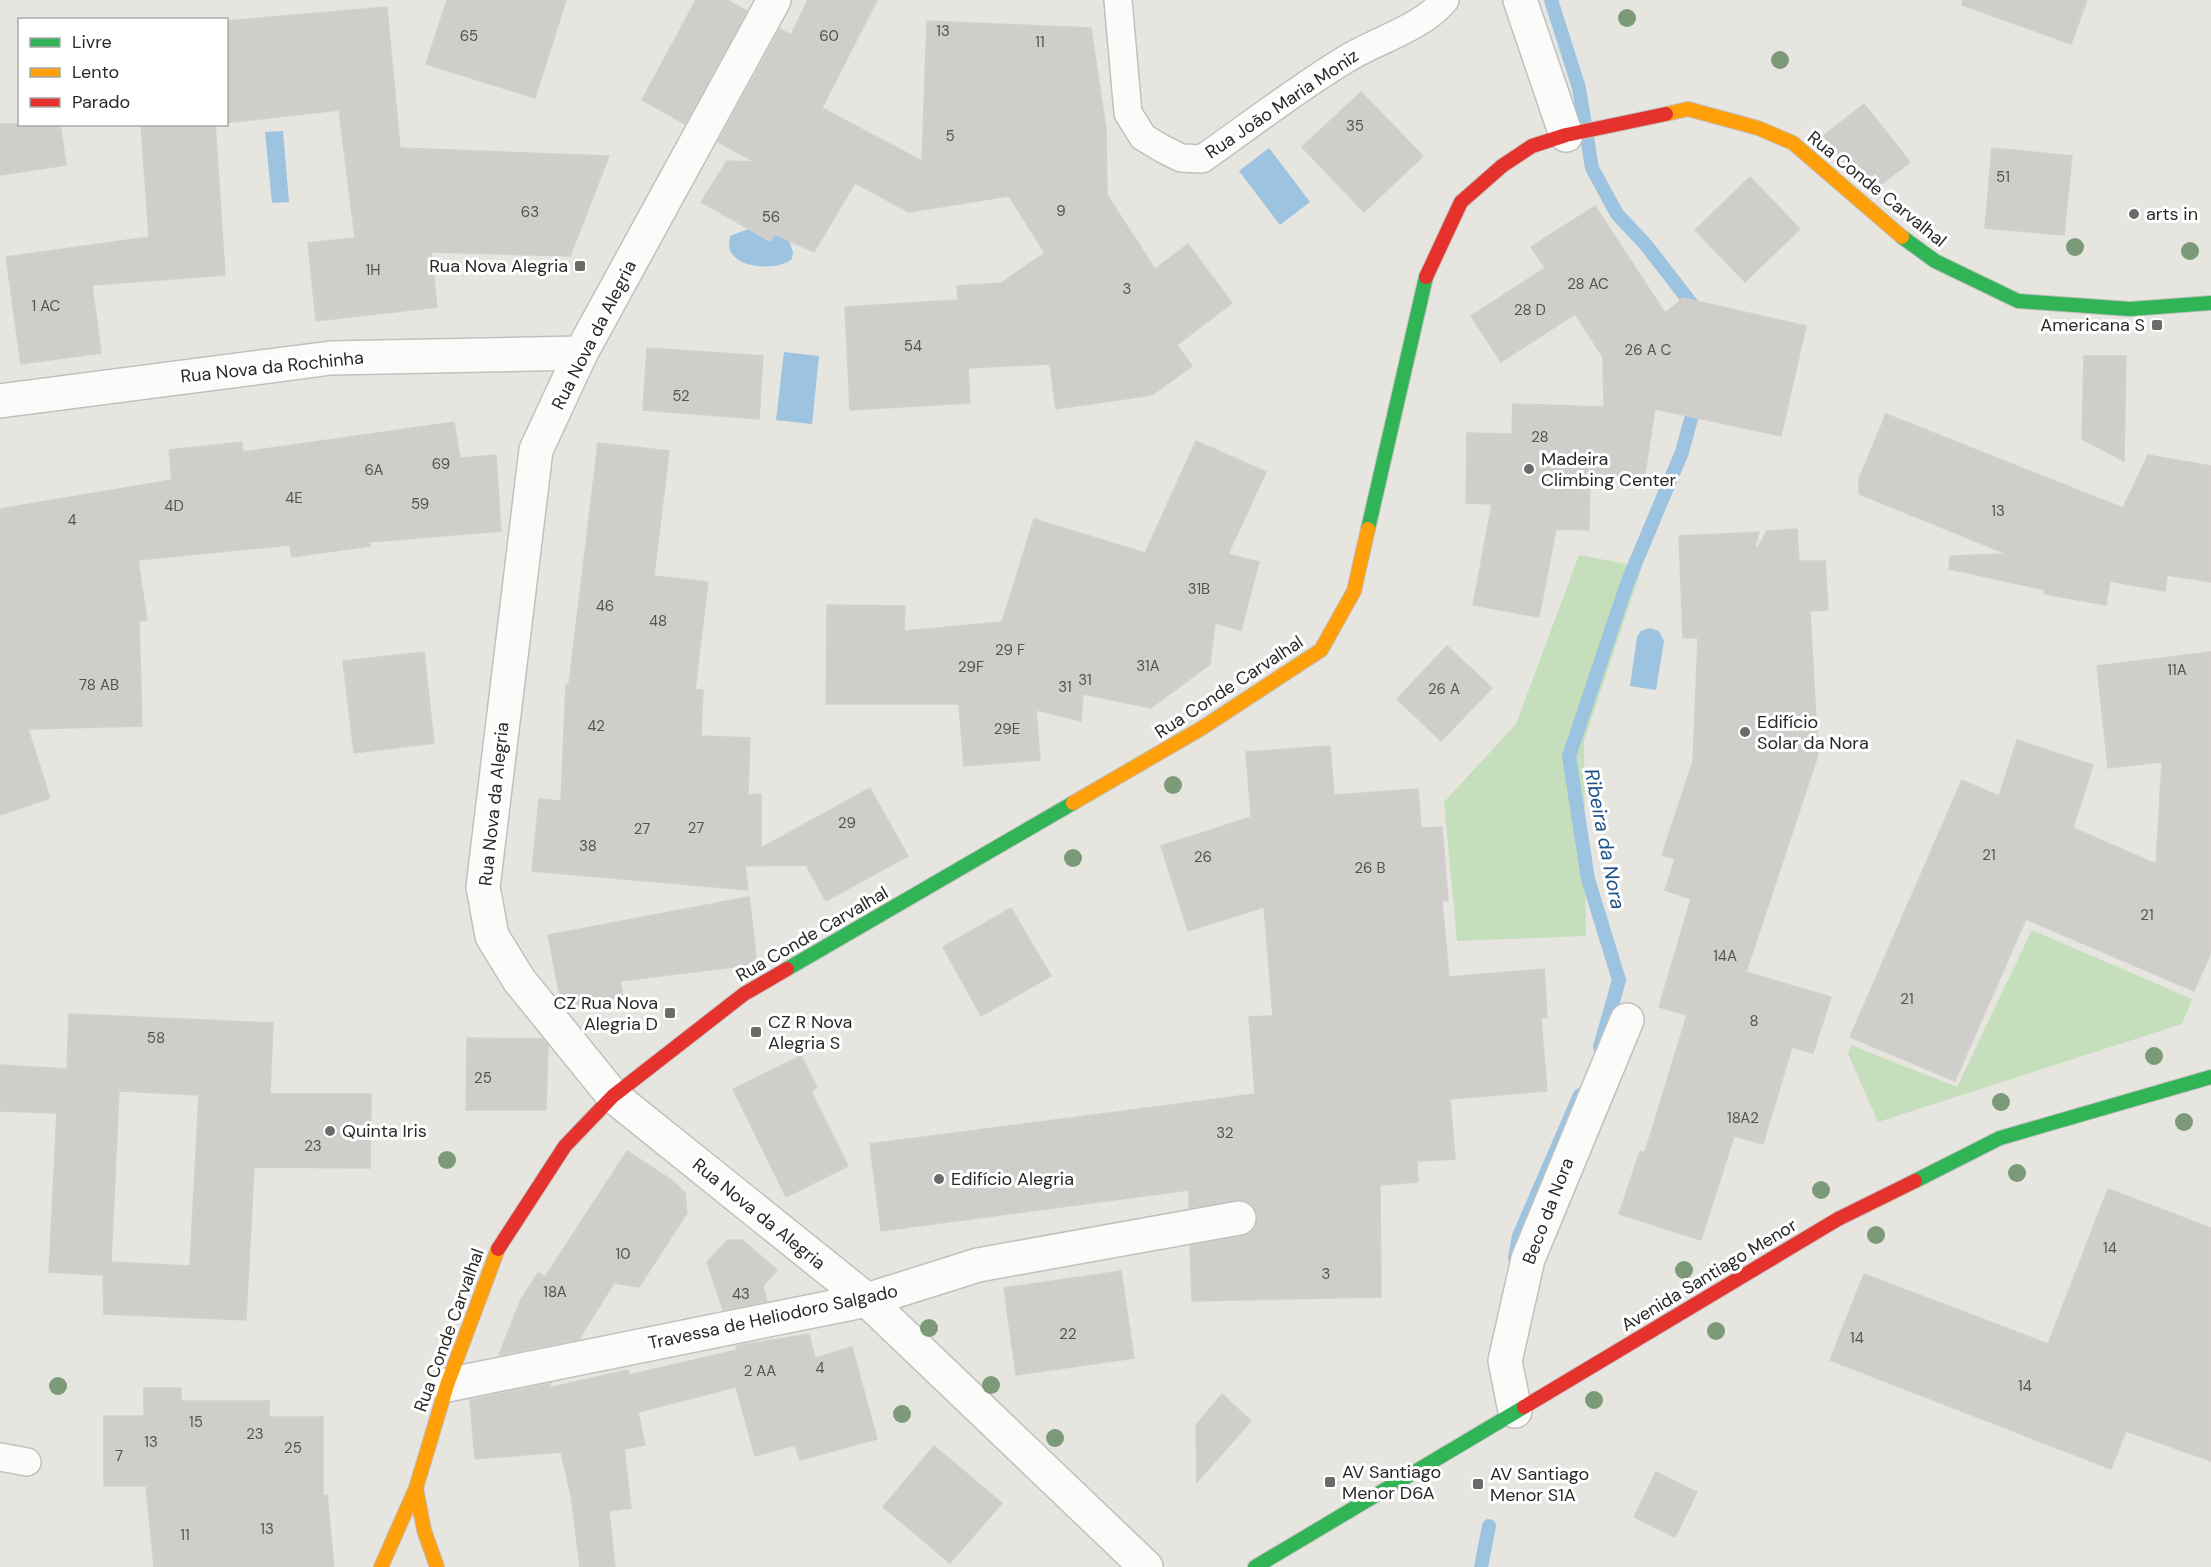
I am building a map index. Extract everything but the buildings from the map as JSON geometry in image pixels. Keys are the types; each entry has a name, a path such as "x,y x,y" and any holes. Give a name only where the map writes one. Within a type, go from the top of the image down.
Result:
{"street":[{"name":"Rua Nova da Alegria","path":"774,0 581,353 536,450 483,887 492,936 519,980 613,1096 867,1300 1146,1567"},
{"path":"1520,0 1566,135"},
{"name":"Rua Conde Carvalhal","path":"381,1567 416,1488 447,1385 498,1248 565,1146 613,1096 744,994 1203,728 1322,650 1354,591 1422,286 1461,202 1502,166 1532,146 1566,135 1688,109 1758,128 1793,143 1881,219 1935,261 2018,301 2130,309 2211,303"},
{"name":"Rua Nova da Rochinha","path":"0,401 331,358 581,353"},
{"name":"Beco da Nora","path":"1515,1411 1505,1360 1528,1259 1628,1020"},
{"name":"Avenida Santiago Menor","path":"1255,1567 1838,1219 2000,1138 2086,1111 2211,1077"},
{"name":"Travessa de Heliodoro Salgado","path":"447,1385 867,1300 978,1265 1239,1218"},
{"name":"Rua Conde Carvalhal","path":"416,1488 424,1530 437,1567"}],"lane":[{"name":"Rua João Maria Moniz","path":"1118,0 1128,113 1143,137 1181,158 1202,159 1344,60 1438,9 1445,0"},
{"path":"0,1457 27,1462"}],"green space":[{"path":"1579,555 1642,567 1584,741 1586,936 1457,941 1444,802 1516,724"},
{"path":"2032,930 2192,999 2182,1024 1878,1122 1848,1054 1851,1045 1957,1087"}],"water":[{"path":"283,131 289,202 272,203 265,132"},
{"path":"1269,148 1310,202 1280,225 1239,171"},
{"path":"748,229 770,241 775,234 789,240 793,252 792,259 786,263 771,266 753,265 738,260 730,251 730,236"},
{"path":"784,352 819,356 812,424 776,420"},
{"path":"1650,628 1659,631 1664,641 1656,690 1630,686 1637,637 1641,631"}],"waterway":[{"path":"1551,0 1579,88 1592,168 1617,214 1646,245 1694,307 1694,313"},
{"name":"Ribeira da Nora","path":"1600,1047 1619,980 1588,879 1569,756 1628,581 1682,452 1696,401"},
{"name":"Ribeira da Nora","path":"1515,1258 1519,1236 1580,1095"},
{"name":"Ribeira da Nora","path":"1481,1567 1489,1526"}],"traffic: fast":[{"path":"1902,237 1935,261 2018,301 2130,309 2211,303"},
{"path":"1368,529 1426,277"},
{"path":"787,969 1073,803"},
{"path":"1915,1181 2000,1138 2211,1077"},
{"path":"1255,1567 1524,1407"}],"traffic: slow":[{"path":"1666,114 1688,109 1758,128 1793,143 1902,237"},
{"path":"1073,803 1202,728 1321,650 1354,591 1368,529"},
{"path":"381,1567 416,1488 447,1385 498,1249"},
{"path":"416,1488 424,1530 437,1567"}],"traffic: jam":[{"path":"1426,277 1461,202 1502,166 1532,146 1566,135 1666,114"},
{"path":"498,1249 565,1146 613,1096 744,994 787,969"},
{"path":"1524,1407 1838,1219 1915,1181"}],"place":[{"name":"arts in","path":"2134,214"},
{"name":"Rua Nova Alegria","path":"580,266"},
{"name":"Americana S","path":"2157,325"},
{"name":"Madeira Climbing Center","path":"1529,469"},
{"name":"Edifício Solar da Nora","path":"1745,732"},
{"name":"CZ Rua Nova Alegria D","path":"670,1013"},
{"name":"CZ R Nova Alegria S","path":"756,1032"},
{"name":"Quinta Iris","path":"330,1131"},
{"name":"Edifício Alegria","path":"939,1179"},
{"name":"AV Santiago Menor D6A","path":"1330,1482"},
{"name":"AV Santiago Menor S1A","path":"1478,1484"}]}
